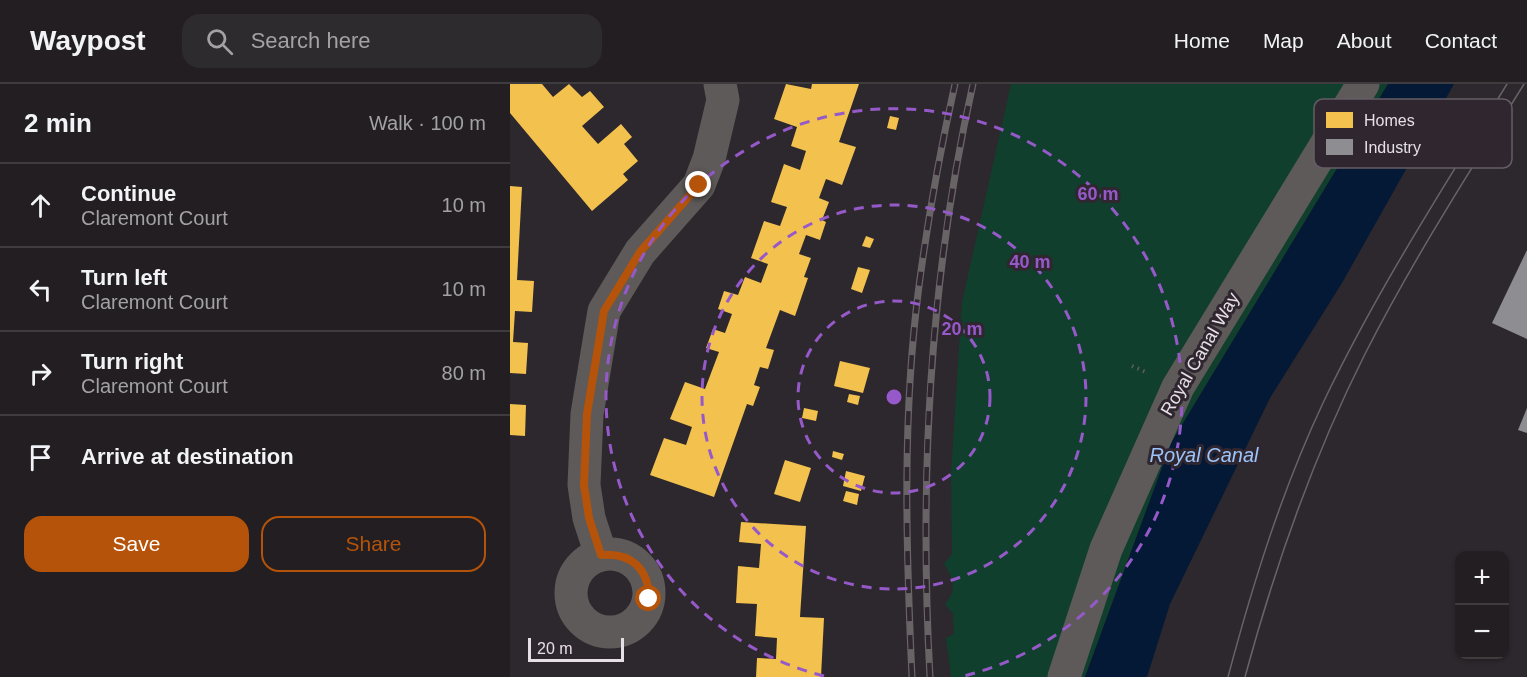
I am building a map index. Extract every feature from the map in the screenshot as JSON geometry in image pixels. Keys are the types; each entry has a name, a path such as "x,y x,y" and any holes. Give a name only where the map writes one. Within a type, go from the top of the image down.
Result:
{"street":[{"path":"601,555 589,518 584,485 587,414 604,311 640,252 699,185 709,159 723,100 720,84"},
{"name":"Royal Canal Way","path":"1355,99 1364,84"},
{"name":"Royal Canal Way","path":"1064,677 1106,549 1178,387 1314,165"}],"green space":[{"path":"1011,84 1388,84 1379,99 1314,99 1314,168 1337,168 1171,443 1085,677 951,677 946,638 954,634 953,614 945,604 953,589 953,584 944,564 952,554 951,473 962,302"}],"water":[{"name":"Royal Canal","path":"1388,84 1454,84 1446,99 1379,99"},
{"name":"Royal Canal","path":"1337,168 1407,168 1342,283 1270,398 1170,604 1147,677 1085,677 1171,443"}],"building: Homes":[{"path":"510,84 542,84 553,97 569,84 582,97 590,91 604,107 582,126 598,144 621,124 632,137 624,144 638,161 623,174 628,180 592,211 510,113"},
{"path":"786,84 811,89 812,84 859,84 839,142 856,147 842,185 826,179 819,198 829,202 822,220 826,222 820,240 806,235 799,254 811,258 804,277 808,278 795,316 780,310 766,348 774,350 768,369 760,367 754,385 760,387 753,406 747,404 714,497 650,475 664,438 686,445 692,427 670,419 685,382 705,389 719,352 706,348 713,329 725,333 732,314 718,309 724,291 738,295 745,277 761,283 768,264 751,258 764,221 780,226 787,207 771,202 784,164 800,170 806,151 791,146 797,127 774,119"},
{"path":"890,116 899,118 896,130 887,128"},
{"path":"510,186 522,187 517,280 534,281 532,312 515,311 513,342 528,343 526,374 510,373"},
{"path":"866,236 874,239 870,248 862,246"},
{"path":"858,267 870,270 862,293 851,289"},
{"path":"840,361 870,368 863,393 834,386"},
{"path":"849,394 860,396 858,405 847,402"},
{"path":"510,404 526,405 525,436 510,435"},
{"path":"804,408 818,411 816,421 802,418"},
{"path":"833,451 844,454 842,460 832,457"},
{"path":"785,460 811,468 800,502 774,494"},
{"path":"846,471 865,476 861,491 843,486"},
{"path":"846,491 859,494 857,505 843,501"},
{"path":"741,522 806,526 800,617 824,618 821,677 756,677 757,658 776,659 777,638 755,636 757,604 736,603 738,566 759,568 761,544 739,542"}],"building: Industry":[{"path":"1527,250 1527,339 1492,323"},
{"path":"1527,408 1527,433 1518,430"}],"tram line":[{"path":"1498,99 1507,84"},
{"path":"1512,103 1524,84"},
{"path":"1228,677 1270,537 1308,436 1365,321 1455,168"},
{"path":"1245,677 1282,553 1312,472 1346,393 1383,319 1421,251 1472,168"}],"railway":[{"path":"912,677 907,530 910,383 926,235 955,84"},
{"path":"930,677 926,528 931,379 946,231 973,84"}],"route":[{"path":"649,599 649,586 645,574 637,564 626,557 614,554 601,555 589,518 584,485 587,414 604,311 640,252 699,185"}]}
